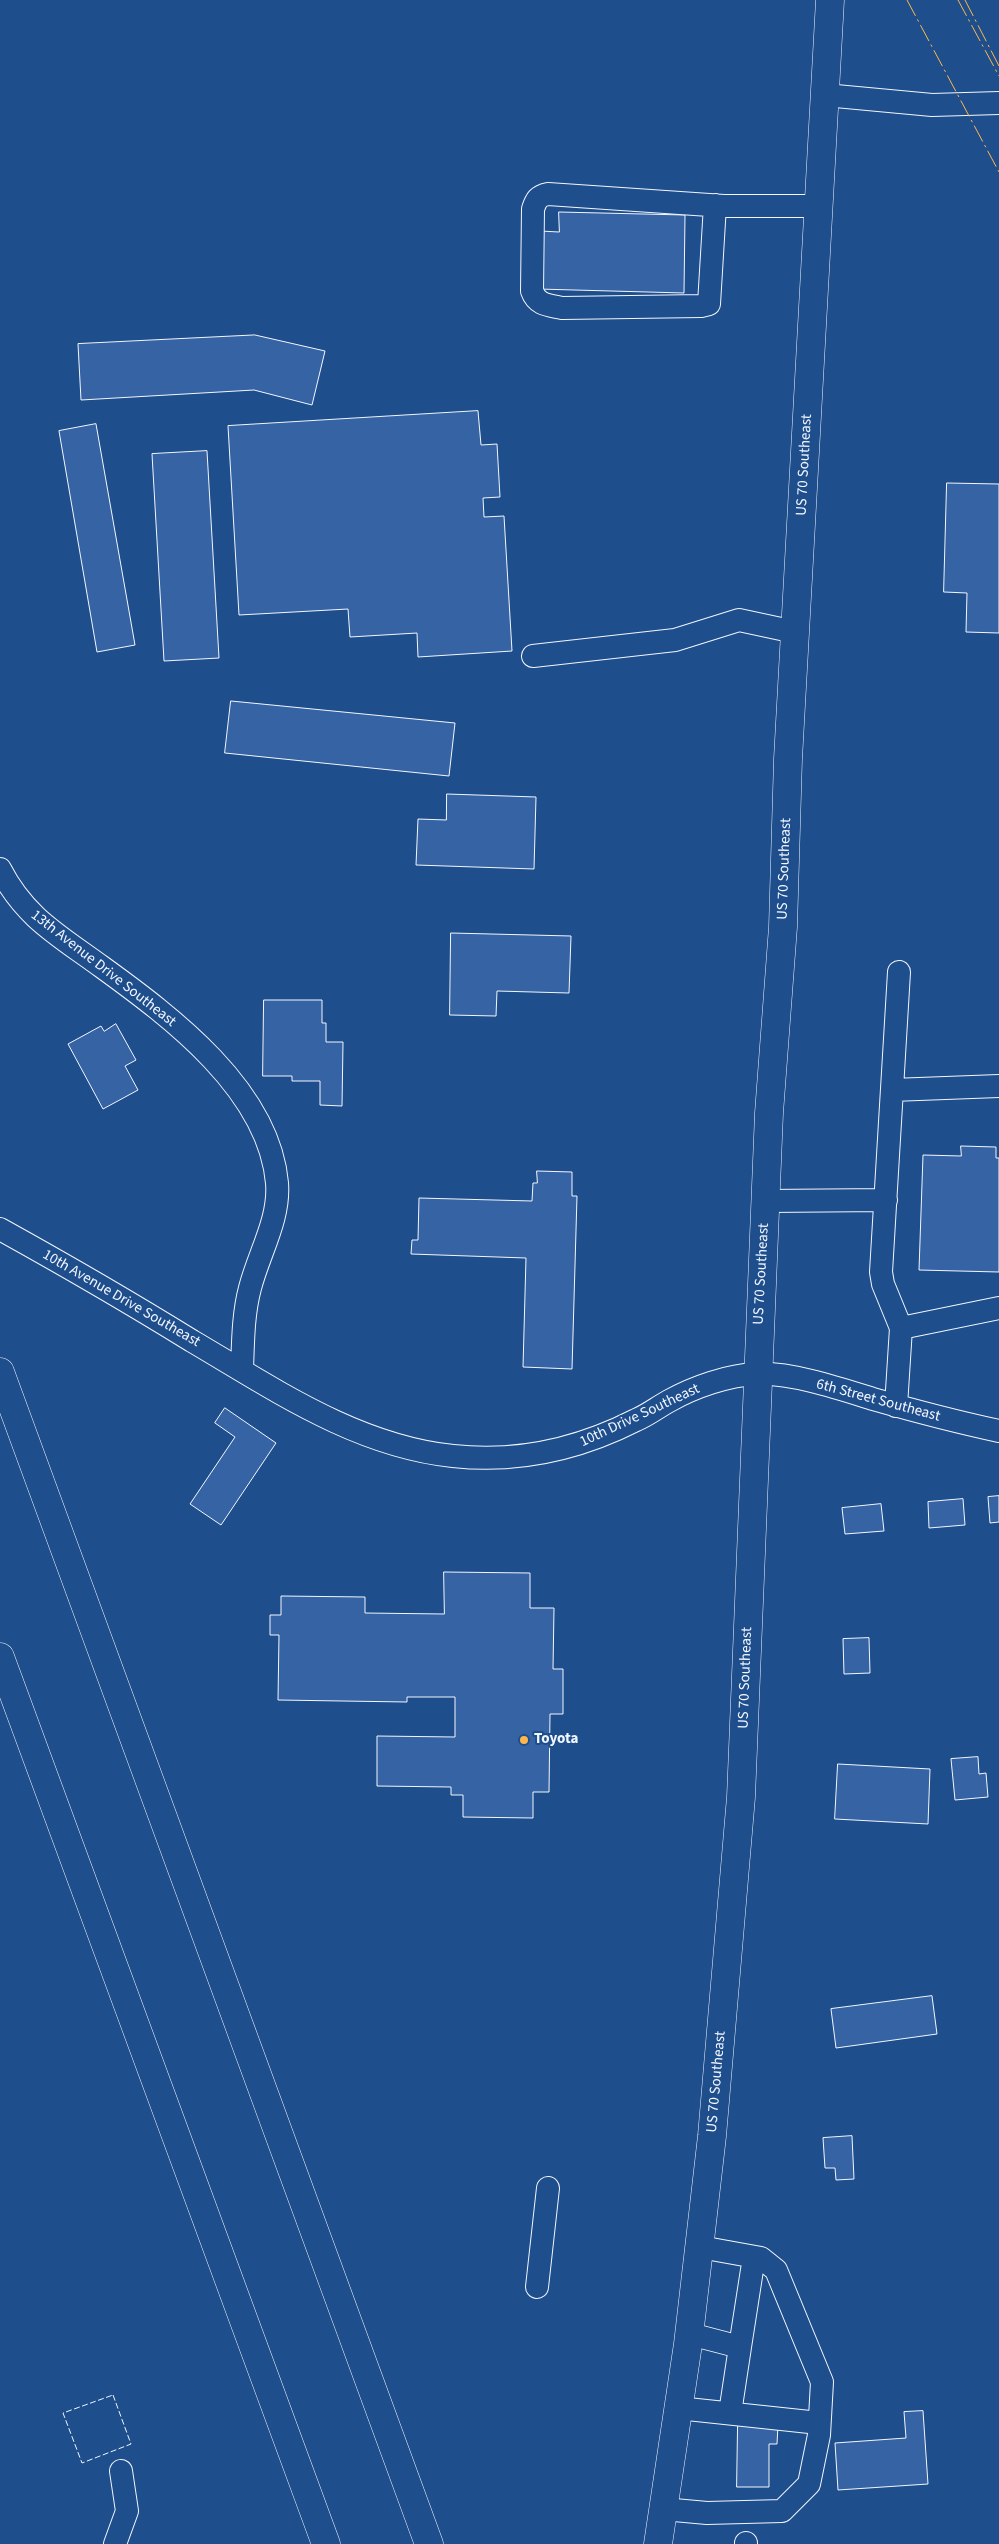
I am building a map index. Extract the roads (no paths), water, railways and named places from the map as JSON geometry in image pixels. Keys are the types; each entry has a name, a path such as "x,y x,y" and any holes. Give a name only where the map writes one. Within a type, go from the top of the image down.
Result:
{"main road":[{"name":"US 70 Southeast","path":"658,2544 690,2334 700,2247 712,2136 741,1797 769,1113 783,927 788,758 830,0"},
{"path":"0,1372 429,2544"},
{"path":"0,1657 326,2544"}],"street":[{"path":"825,96 932,105 999,103"},
{"path":"715,205 709,304 702,306 562,308 541,304 535,298 532,291 533,208 536,200 542,195 715,205 819,206"},
{"path":"533,656 676,640 739,620 795,632"},
{"name":"13th Avenue Drive Southeast","path":"0,869 21,904 44,926 126,984 204,1050 236,1086 268,1142 275,1167 277,1202 249,1291 244,1327 242,1370"},
{"path":"896,1406 901,1328 882,1278 899,972"},
{"path":"892,1090 999,1086"},
{"path":"765,1201 886,1200"},
{"name":"10th Avenue Drive Southeast","path":"0,1229 80,1273 242,1370"},
{"path":"901,1328 999,1308"},
{"name":"10th Drive Southeast","path":"242,1370 316,1412 377,1438 427,1452 492,1458 522,1456 574,1446 608,1434 640,1419 670,1400 696,1389 722,1380 757,1374"},
{"name":"6th Street Southeast","path":"757,1374 829,1386 896,1406 999,1431"},
{"path":"537,2287 548,2188"},
{"path":"663,2509 707,2512 782,2511 809,2484 819,2422 822,2382 776,2270 761,2258 700,2247"},
{"path":"730,2413 754,2257"},
{"path":"690,2334 740,2348"},
{"path":"678,2408 819,2422"},
{"path":"115,2544 127,2511 121,2471"}],"place":[{"name":"Toyota","path":"524,1740"}]}
